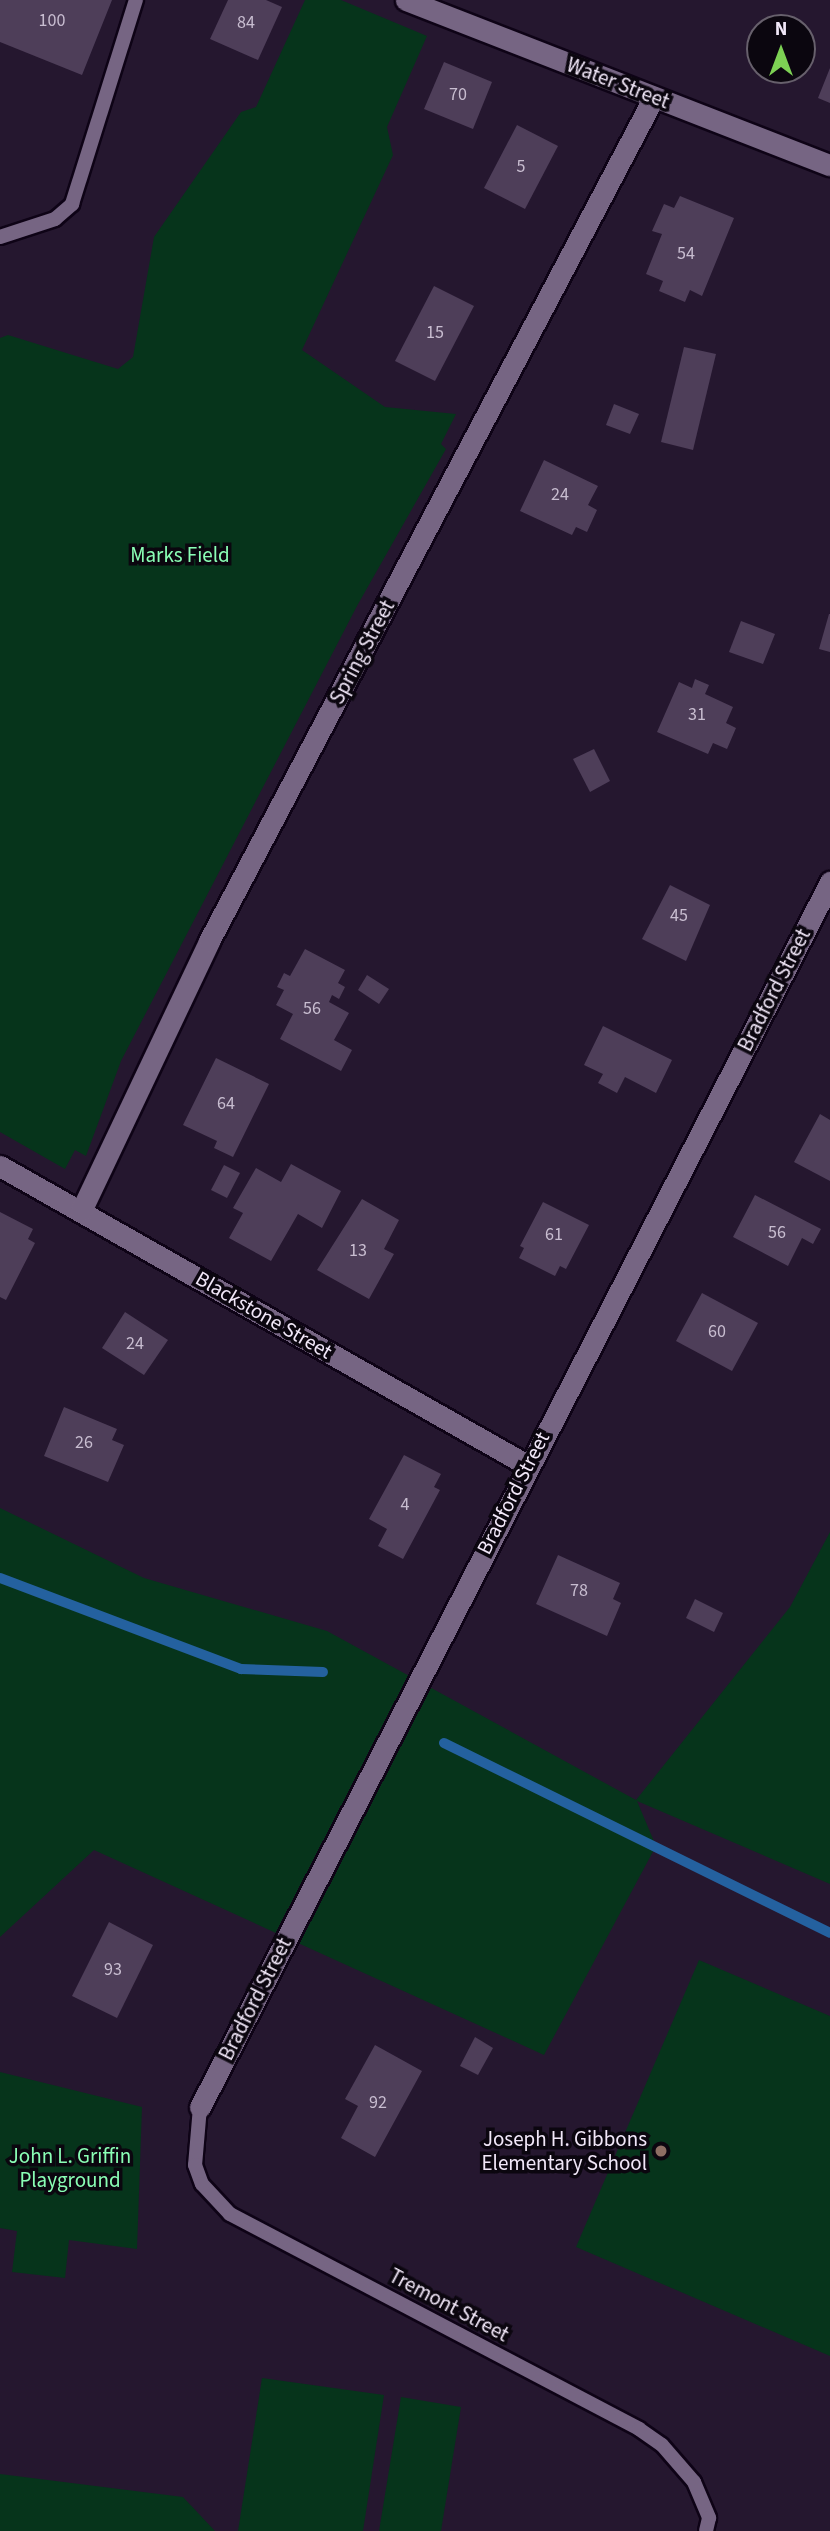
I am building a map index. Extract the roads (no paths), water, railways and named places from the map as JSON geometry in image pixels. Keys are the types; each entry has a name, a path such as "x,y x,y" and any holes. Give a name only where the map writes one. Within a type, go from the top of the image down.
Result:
{"street":[{"name":"Water Street","path":"406,0 830,166"},
{"name":"Spring Street","path":"81,1211 216,929 654,97"},
{"name":"Bradford Street","path":"200,2107 527,1465 828,890"},
{"name":"Blackstone Street","path":"0,1166 527,1465"}],"lane":[{"path":"0,237 55,219 72,204 135,0"},
{"name":"Tremont Street","path":"200,2107 195,2165 202,2184 230,2214 639,2428 662,2445 694,2482 709,2518 706,2531"}],"waterway":[{"path":"0,1578 241,1669 323,1672"},
{"path":"444,1743 830,1933"}],"place":[{"name":"Joseph H. Gibbons Elementary School","path":"661,2151"}],"park label":[{"name":"Marks Field","path":"180,555"},
{"name":"John L. Griffin Playground","path":"70,2168"}]}
